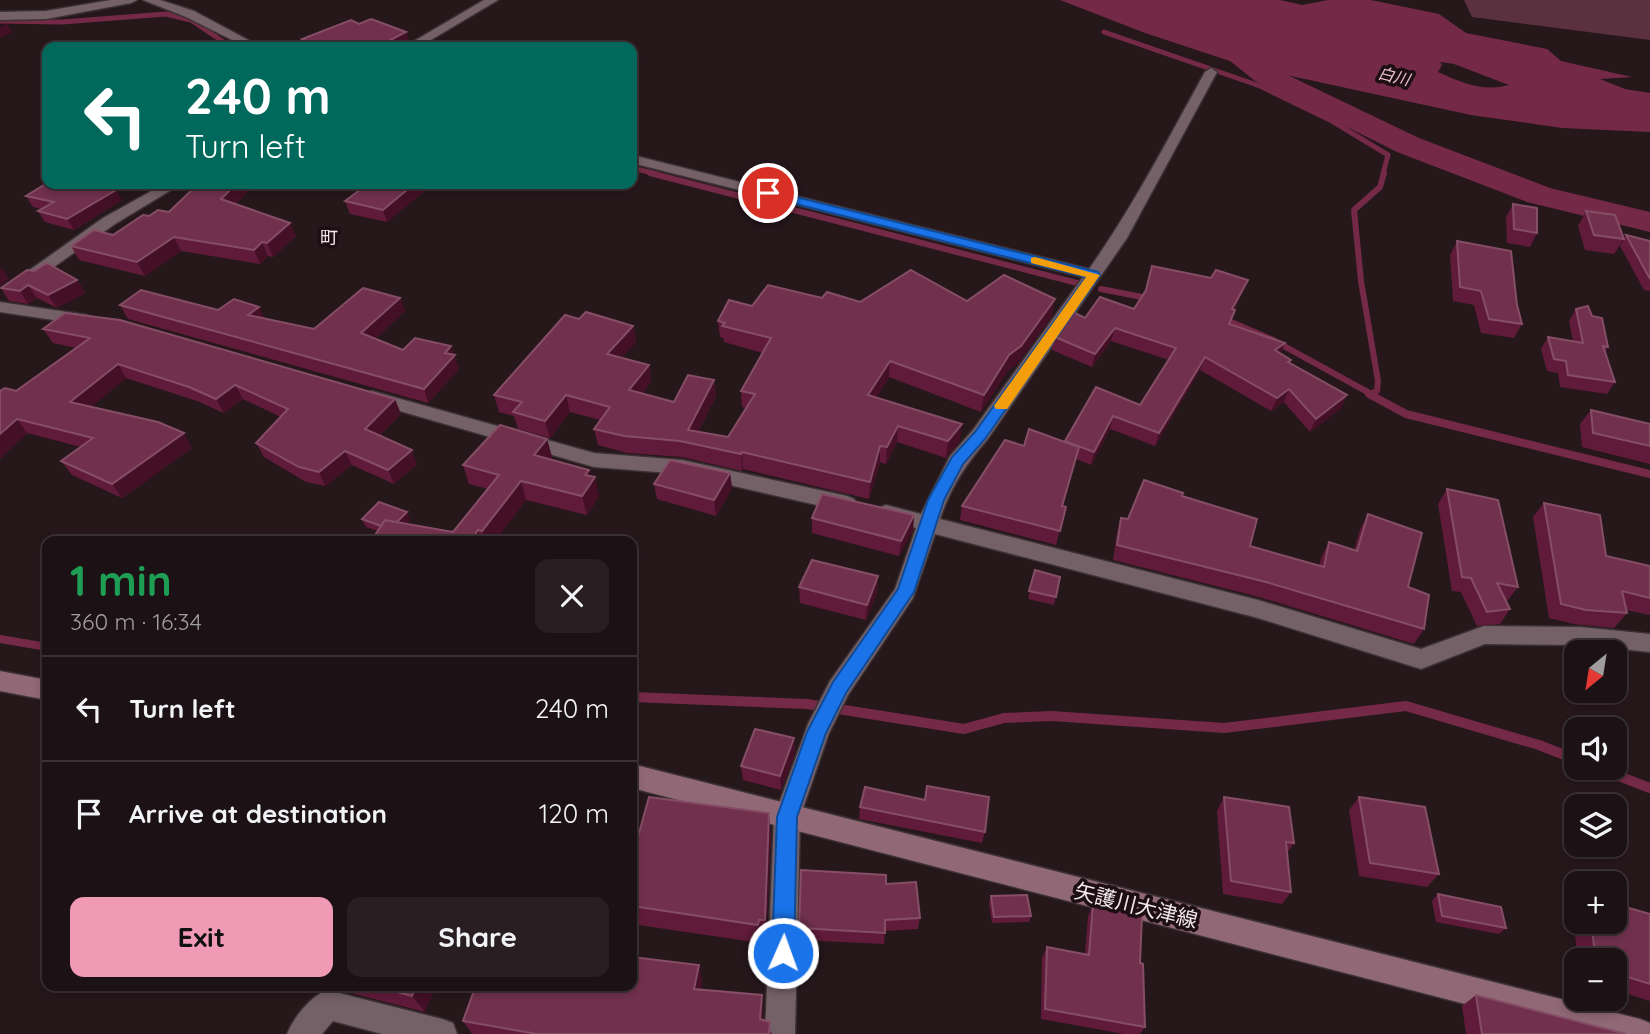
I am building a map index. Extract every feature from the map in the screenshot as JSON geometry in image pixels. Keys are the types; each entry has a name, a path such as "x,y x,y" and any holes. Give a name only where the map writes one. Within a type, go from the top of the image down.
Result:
{"main road":[{"path":"0,681 42,689"},
{"name":"矢護川大津線","path":"637,777 1640,1034"}],"street":[{"path":"0,16 46,15 131,0"},
{"path":"149,0 190,14 245,42"},
{"path":"419,42 492,0"},
{"path":"780,1034 787,817 817,732 839,688 905,592 936,500 957,461 980,435 1119,238 1211,72"},
{"path":"637,160 1093,275"},
{"path":"0,296 109,221 165,189"},
{"path":"0,307 107,323"},
{"path":"358,393 594,460 682,467 930,523 1258,609 1421,659 1484,635 1580,636 1650,643"},
{"path":"302,1034 327,1005 442,1034"}],"shaded area":[{"path":"1464,0 1650,0 1650,40 1472,17"}],"water":[{"name":"白川","path":"1060,0 1280,0 1302,5 1328,0 1371,0 1439,14 1466,33 1547,49 1561,61 1632,77 1600,79 1625,89 1650,93 1650,132 1562,128 1471,115 1245,66 1145,33","holes":["1440,62 1454,64 1509,85 1481,87 1438,72 1442,65"]}],"building":[{"path":"371,19 406,32 387,42 309,42 302,39 351,20 359,24"},
{"path":"42,186 42,189 116,190 67,219 38,211 54,202 26,196"},
{"path":"193,189 231,189 221,199 290,223 267,243 262,242 254,250 174,237 137,262 71,246 94,230 113,235 143,215 149,216 158,210 169,212"},
{"path":"361,189 408,189 383,210 345,201"},
{"path":"1513,204 1537,208 1537,233 1514,229"},
{"path":"1586,211 1615,215 1624,239 1594,235"},
{"path":"1626,235 1650,241 1650,279"},
{"path":"1457,241 1511,251 1517,305 1522,324 1489,319 1481,291 1460,287"},
{"path":"47,263 77,280 48,295 28,285 20,291 1,288 27,270 34,271"},
{"path":"1152,266 1211,278 1216,270 1248,280 1232,309 1235,310 1229,324 1285,343 1275,350 1291,360 1288,362 1347,395 1316,419 1289,389 1277,398 1205,357 1159,433 1113,416 1094,452 1065,441 1096,387 1140,405 1176,348 1115,328 1095,354 1055,337 1073,312 1085,318 1100,297 1134,309 1146,290"},
{"path":"911,270 967,301 1004,275 1055,299 1021,346 1009,355 984,395 890,361 868,395 962,424 948,441 898,426 887,447 880,446 870,482 742,452 741,454 680,441 624,436 594,429 610,407 566,395 545,421 513,412 522,402 494,395 565,315 579,319 586,312 633,326 607,354 649,365 629,390 674,402 688,375 714,380 688,430 728,437 755,394 741,391 771,338 722,326 725,323 718,321 729,300 752,306 768,285 822,298 827,292 860,302"},
{"path":"363,288 400,298 361,333 403,350 415,338 451,346 445,353 455,355 424,389 120,305 141,290 218,310 234,299 259,307 248,315 314,329"},
{"path":"1588,306 1592,316 1602,318 1608,347 1603,346 1615,382 1568,375 1566,361 1554,359 1548,337 1583,343 1576,309"},
{"path":"65,313 120,320 395,399 365,429 412,450 388,470 345,451 319,472 299,467 256,443 288,409 235,385 216,399 189,387 118,364 70,402 158,422 184,433 112,484 61,461 93,438 17,419 0,434 0,391 5,388 16,391 90,338 43,329"},
{"path":"1591,410 1650,424 1650,446 1593,433"},
{"path":"500,425 547,439 534,455 589,470 585,475 595,477 582,496 521,481 482,531 478,530 474,536 374,536 385,520 453,532 499,475 463,465"},
{"path":"1029,429 1079,447 1062,506 1066,507 1060,531 962,506 1005,440 1024,446"},
{"path":"670,460 730,473 714,500 654,484"},
{"path":"1144,480 1183,493 1182,496 1257,519 1250,546 1324,567 1329,542 1357,551 1368,514 1422,533 1408,587 1429,595 1424,629 1266,582 1117,545 1121,518 1128,519"},
{"path":"1447,489 1498,500 1518,587 1497,583 1510,609 1487,612 1471,578 1462,577"},
{"path":"822,494 914,515 901,541 812,518"},
{"path":"379,502 407,512 397,522 385,520 381,526 362,519"},
{"path":"1544,503 1600,515 1606,556 1650,566 1650,598 1622,591 1627,613 1586,610 1561,604"},
{"path":"812,560 878,576 867,605 799,587"},
{"path":"1035,570 1060,577 1056,597 1029,591"},
{"path":"755,729 794,738 780,776 741,766"},
{"path":"927,786 989,797 985,832 860,807 865,787 925,800"},
{"path":"649,797 769,813 765,920 759,920 758,925 637,907 637,840"},
{"path":"1224,797 1289,807 1294,843 1286,842 1291,892 1231,881"},
{"path":"1359,797 1425,807 1439,874 1370,863"},
{"path":"801,870 886,875 886,884 916,882 920,918 885,920 885,933 799,928"},
{"path":"1438,894 1501,907 1506,928 1442,916"},
{"path":"1027,895 1031,916 994,917 991,896"},
{"path":"1093,904 1142,915 1140,963 1143,964 1145,1027 1045,1009 1047,947 1089,955"},
{"path":"1627,907 1650,914 1650,984 1627,977 1627,948 1594,948 1593,934 1627,934"},
{"path":"637,958 699,965 694,989 762,995 760,1019 770,1022 769,1034 537,1034 463,1021 474,991 637,991"},
{"path":"393,991 414,991 412,996"},
{"path":"1476,995 1626,1034 1482,1034"}],"waterway":[{"path":"0,21 62,22 166,14 191,20 224,42"},
{"path":"1208,30 1265,75 1408,145 1539,195 1650,222"},
{"path":"1104,32 1260,86 1332,121 1388,155 1383,174"},
{"path":"637,169 657,174"},
{"path":"650,173 1085,285"},
{"path":"1370,394 1377,391 1378,381 1361,281 1354,210 1380,187 1384,173"},
{"path":"1101,289 1152,299"},
{"path":"1222,318 1271,339 1370,394"},
{"path":"1370,394 1406,414 1650,474"},
{"path":"0,639 42,646"},
{"path":"637,697 807,704 964,729 1004,718 1052,716 1224,728 1406,706 1564,755"},
{"path":"1627,779 1650,788"}],"slow traffic":[{"path":"1002,406 1093,275 1035,260"}],"district":[{"name":"町","path":"329,238"}],"route":[{"path":"768,193 1093,275 1069,313 980,435 957,461 936,500 905,592 839,688 817,732 787,817 783,953"}]}
